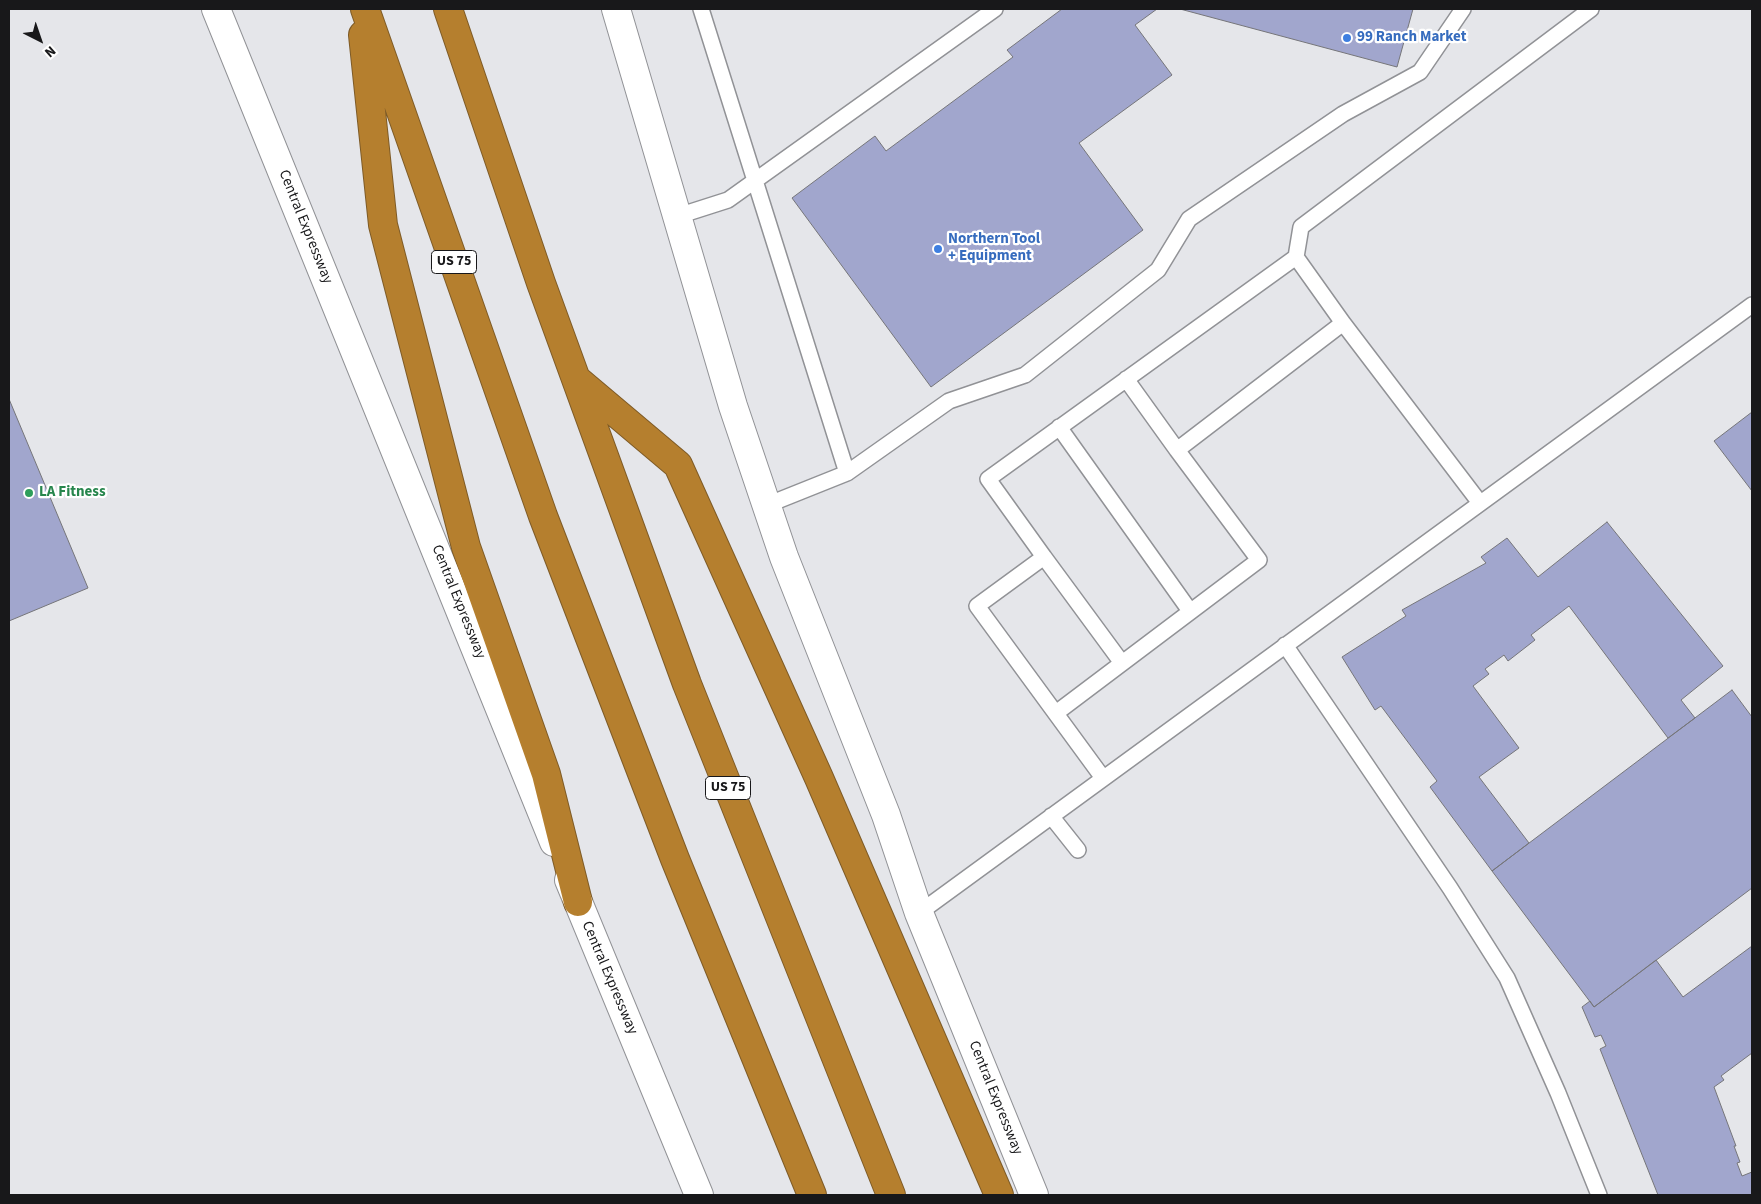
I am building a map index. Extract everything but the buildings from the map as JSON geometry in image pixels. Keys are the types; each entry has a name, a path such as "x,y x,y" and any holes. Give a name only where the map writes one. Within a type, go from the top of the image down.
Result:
{"highway":[{"path":"360,9 383,225 466,547 546,774 578,902"},
{"name":"US 75","path":"365,9 543,516 675,859 812,1195"},
{"name":"US 75","path":"448,9 575,378 688,684 891,1195"},
{"path":"575,378 678,465 819,778 998,1195"}],"main road":[{"name":"Central Expressway","path":"216,9 578,902 699,1195"},
{"name":"Central Expressway","path":"616,9 734,406 784,557 886,815 919,913 1034,1195"}],"lane":[{"path":"701,9 848,473"},
{"path":"678,216 728,200 995,9"},
{"path":"767,506 848,473 949,401 1025,375 1158,270 1189,219 1343,114 1420,72 1463,9"},
{"path":"1122,663 988,479 1296,257 1301,227 1591,9"},
{"path":"1296,257 1343,323 1480,503"},
{"path":"919,913 1752,304"},
{"path":"1177,450 1343,323"},
{"path":"1056,713 1259,560 1126,379"},
{"path":"1059,427 1190,611"},
{"path":"1044,557 977,606 1103,778"},
{"path":"1285,645 1450,888 1507,978 1558,1093 1599,1195"},
{"path":"1051,816 1078,850"}],"place":[{"name":"99 Ranch Market","path":"1347,38"},
{"name":"Northern Tool + Equipment","path":"938,249"},
{"name":"LA Fitness","path":"29,493"}]}
